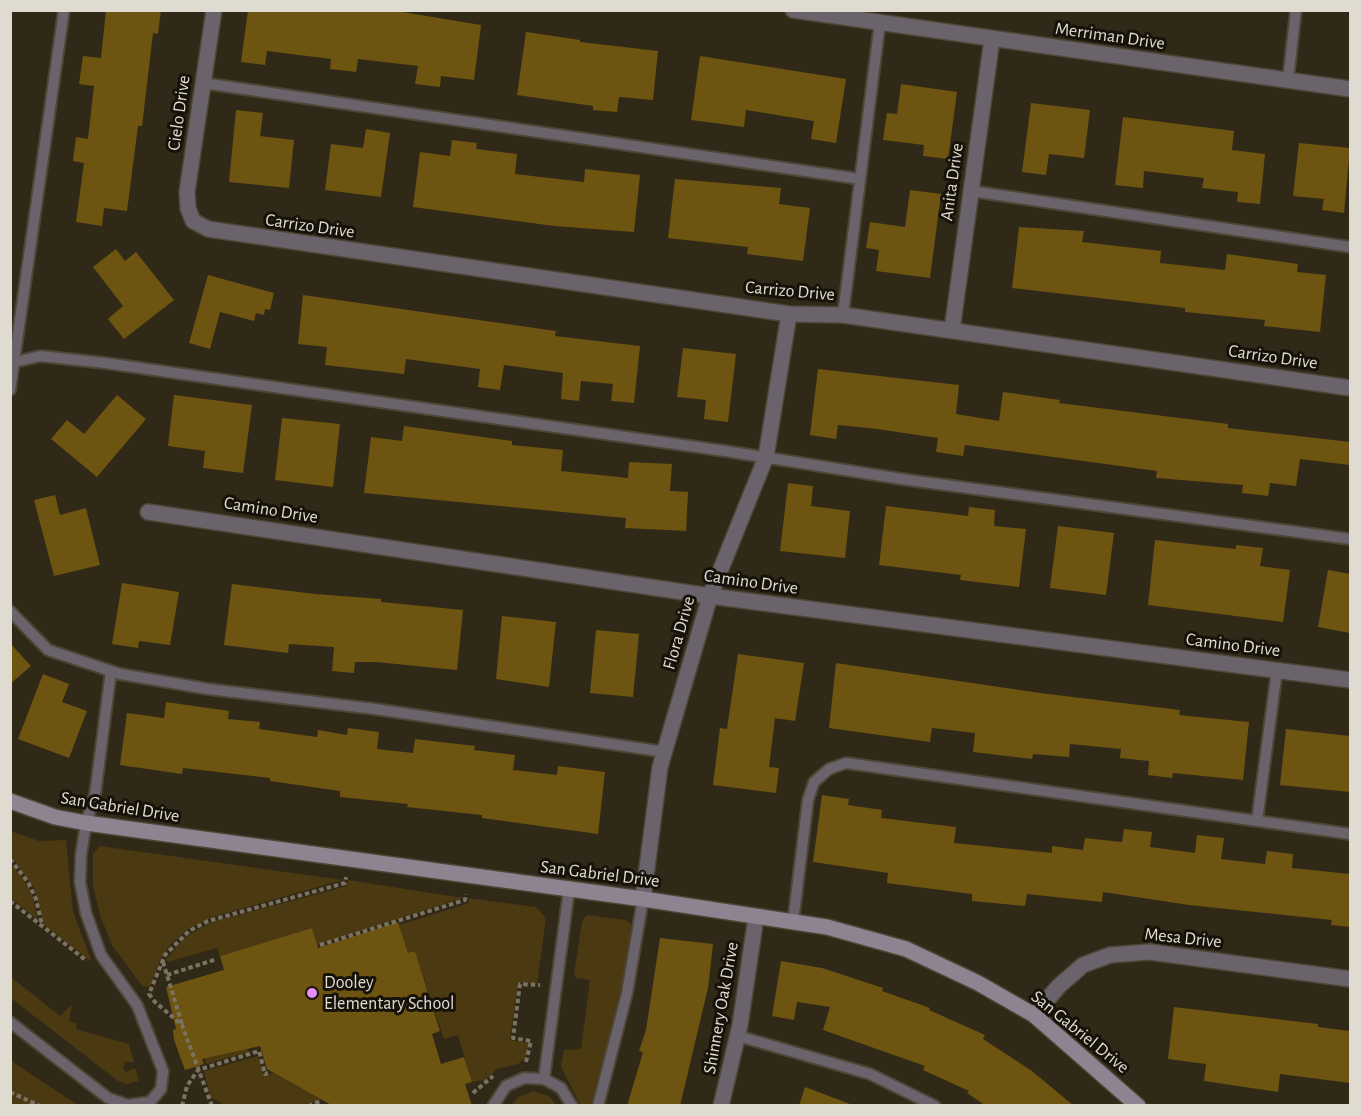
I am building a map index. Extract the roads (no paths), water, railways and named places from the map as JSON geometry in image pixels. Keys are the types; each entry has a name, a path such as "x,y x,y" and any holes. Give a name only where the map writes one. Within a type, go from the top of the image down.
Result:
{"street":[{"name":"Cielo Drive","path":"193,221 188,208 187,192 213,10"},
{"name":"Merriman Drive","path":"793,10 1350,89"},
{"name":"Anita Drive","path":"952,330 992,39"},
{"name":"Carrizo Drive","path":"193,221 208,229 226,234 789,314 843,315 1350,388"},
{"name":"Flora Drive","path":"642,899 660,768 710,596 766,458 789,314"},
{"name":"Camino Drive","path":"148,512 710,596 1350,680"},
{"name":"San Gabriel Drive","path":"10,801 55,817 86,823 642,899 827,927 906,949 978,983 1035,1016 1138,1106"},
{"name":"Shinnery Oak Drive","path":"721,1106 738,1036 756,917"},
{"name":"Mesa Drive","path":"1035,1016 1059,986 1083,965 1110,955 1150,952 1350,979"}],"lane":[{"path":"10,390 64,10"},
{"path":"1288,80 1296,10"},
{"path":"843,315 880,22"},
{"path":"203,83 860,179"},
{"path":"971,191 1350,247"},
{"path":"15,362 40,356 105,363 908,480 1350,539"},
{"path":"10,611 48,650 111,671 208,689 375,709 665,752"},
{"path":"1257,821 1277,670"},
{"path":"10,1022 108,1098 128,1105 150,1102 161,1089 163,1071 137,1005 101,955 86,913 80,882 86,823 95,795 111,671"},
{"path":"793,922 808,800 814,782 829,769 846,763 1350,834"},
{"path":"544,1079 569,890"},
{"path":"598,1106 627,993 642,899"},
{"path":"738,1036 870,1074 935,1106"},
{"path":"493,1106 506,1086 524,1078 544,1079 561,1089 572,1106"}],"place":[{"name":"Dooley Elementary School","path":"312,993"}]}
